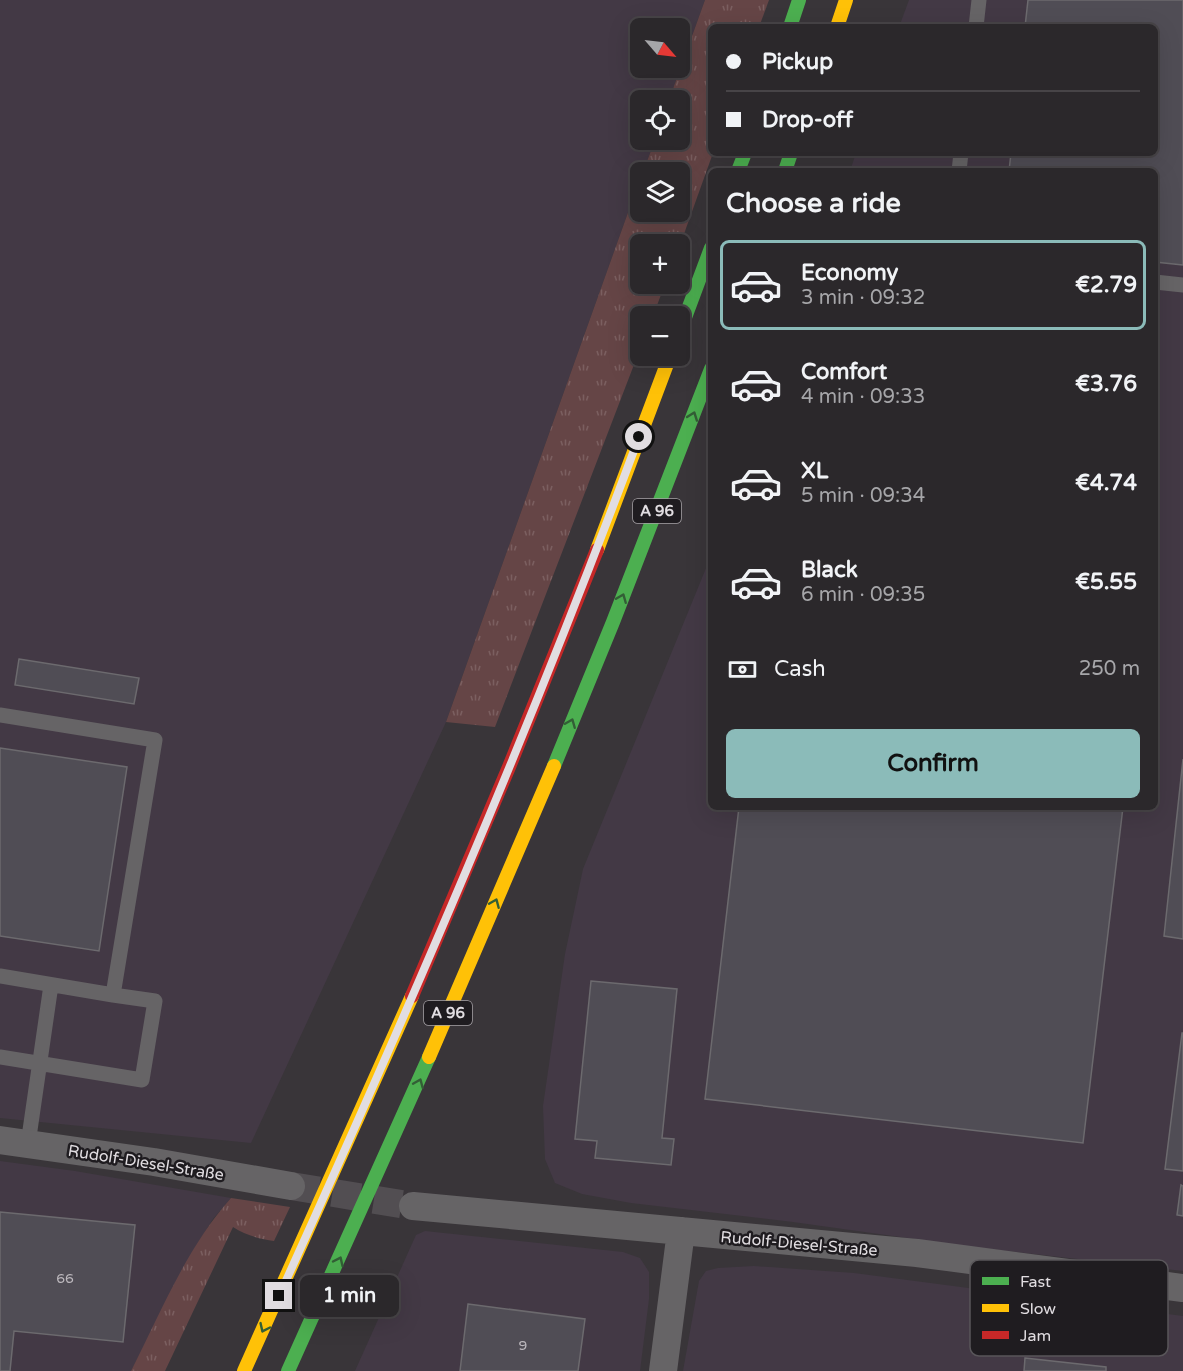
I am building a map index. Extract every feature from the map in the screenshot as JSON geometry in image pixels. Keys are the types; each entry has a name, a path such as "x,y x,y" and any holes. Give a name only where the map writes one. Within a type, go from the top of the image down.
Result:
{"highway":[{"path":"791,24 799,0"},
{"path":"838,24 846,0"},
{"path":"689,306 708,256"},
{"name":"A 96","path":"244,1371 367,1101 509,767 593,560 666,366"},
{"name":"A 96","path":"288,1371 405,1115 538,803 670,479 708,377"}],"street":[{"name":"Rudolf-Diesel-Straße","path":"0,1140 154,1162 291,1186"},
{"name":"Rudolf-Diesel-Straße","path":"414,1206 916,1253 970,1260"},
{"path":"663,1371 681,1231"},
{"name":"Rudolf-Diesel-Straße","path":"1168,1286 1183,1288"}],"lane":[{"path":"976,24 980,0"},
{"path":"1158,282 1183,285"},
{"path":"0,715 155,740 112,995"},
{"path":"0,976 154,1001 142,1080 0,1057"},
{"path":"28,1144 51,985"}],"shaded area":[{"path":"0,0 705,0 690,42 690,18 630,18 630,78 677,78 673,90 630,90 630,150 651,150 647,162 630,162 630,207 446,722 251,1143 0,1118"},
{"path":"909,0 1183,0 1183,1271 1168,1269 1168,1260 1086,1260 631,1203 582,1194 555,1183 545,1159 543,1106 565,954 583,869 708,563 708,810 1158,810 1158,168 851,168 855,156 1158,156 1158,24 900,24"},
{"path":"0,1161 75,1171 231,1198 213,1219 196,1246 131,1371 0,1371"},
{"path":"425,1231 623,1252 640,1258 649,1272 649,1299 640,1371 355,1371 416,1235"},
{"path":"754,1266 854,1273 970,1288 970,1356 1168,1356 1168,1314 1183,1316 1183,1371 683,1371 699,1281 706,1271"}],"green space":[{"path":"705,0 769,0 760,24 708,24 708,156 712,156 690,217 690,162 647,162 651,150 690,150 690,90 673,90 677,78 690,78 690,42"},
{"path":"630,207 630,222 688,222 684,234 630,234 630,294 661,294 657,306 630,306 630,366 633,366 495,727 446,722"},
{"path":"231,1198 290,1207 274,1241 253,1236 233,1227 165,1371 131,1371 188,1259 215,1217"}],"building":[{"path":"1028,0 1183,0 1183,265 1158,262 1158,168 1009,168 1011,156 1158,156 1158,24 1025,24"},
{"path":"19,659 139,678 134,704 15,685"},
{"path":"0,748 127,767 99,951 0,936"},
{"path":"1183,759 1183,939 1164,936"},
{"path":"739,810 1123,810 1083,1143 705,1099"},
{"path":"591,981 677,989 662,1138 674,1139 671,1165 595,1158 597,1141 575,1139"},
{"path":"1183,1033 1183,1171 1165,1169"},
{"path":"1181,1185 1183,1186 1183,1216 1177,1215"},
{"path":"0,1212 135,1225 123,1342 14,1331 10,1371 0,1371"},
{"path":"468,1304 585,1319 578,1371 460,1371"},
{"path":"1025,1358 1106,1367 1106,1371 1024,1371"}],"tunnel":[{"path":"291,1186 413,1206"}],"traffic: fast":[{"path":"791,24 799,0"},
{"path":"739,168 744,156"},
{"path":"786,168 790,156"},
{"path":"689,306 708,256"},
{"path":"554,766 613,622 708,377"},
{"path":"288,1371 429,1057"}],"traffic: slow":[{"path":"838,24 846,0"},
{"path":"597,550 666,366"},
{"path":"429,1057 554,766"},
{"path":"244,1371 412,996"}],"traffic: jam":[{"path":"412,996 509,767 597,550"}],"route":[{"path":"279,1296 367,1101 514,756 593,560 639,437"}]}
